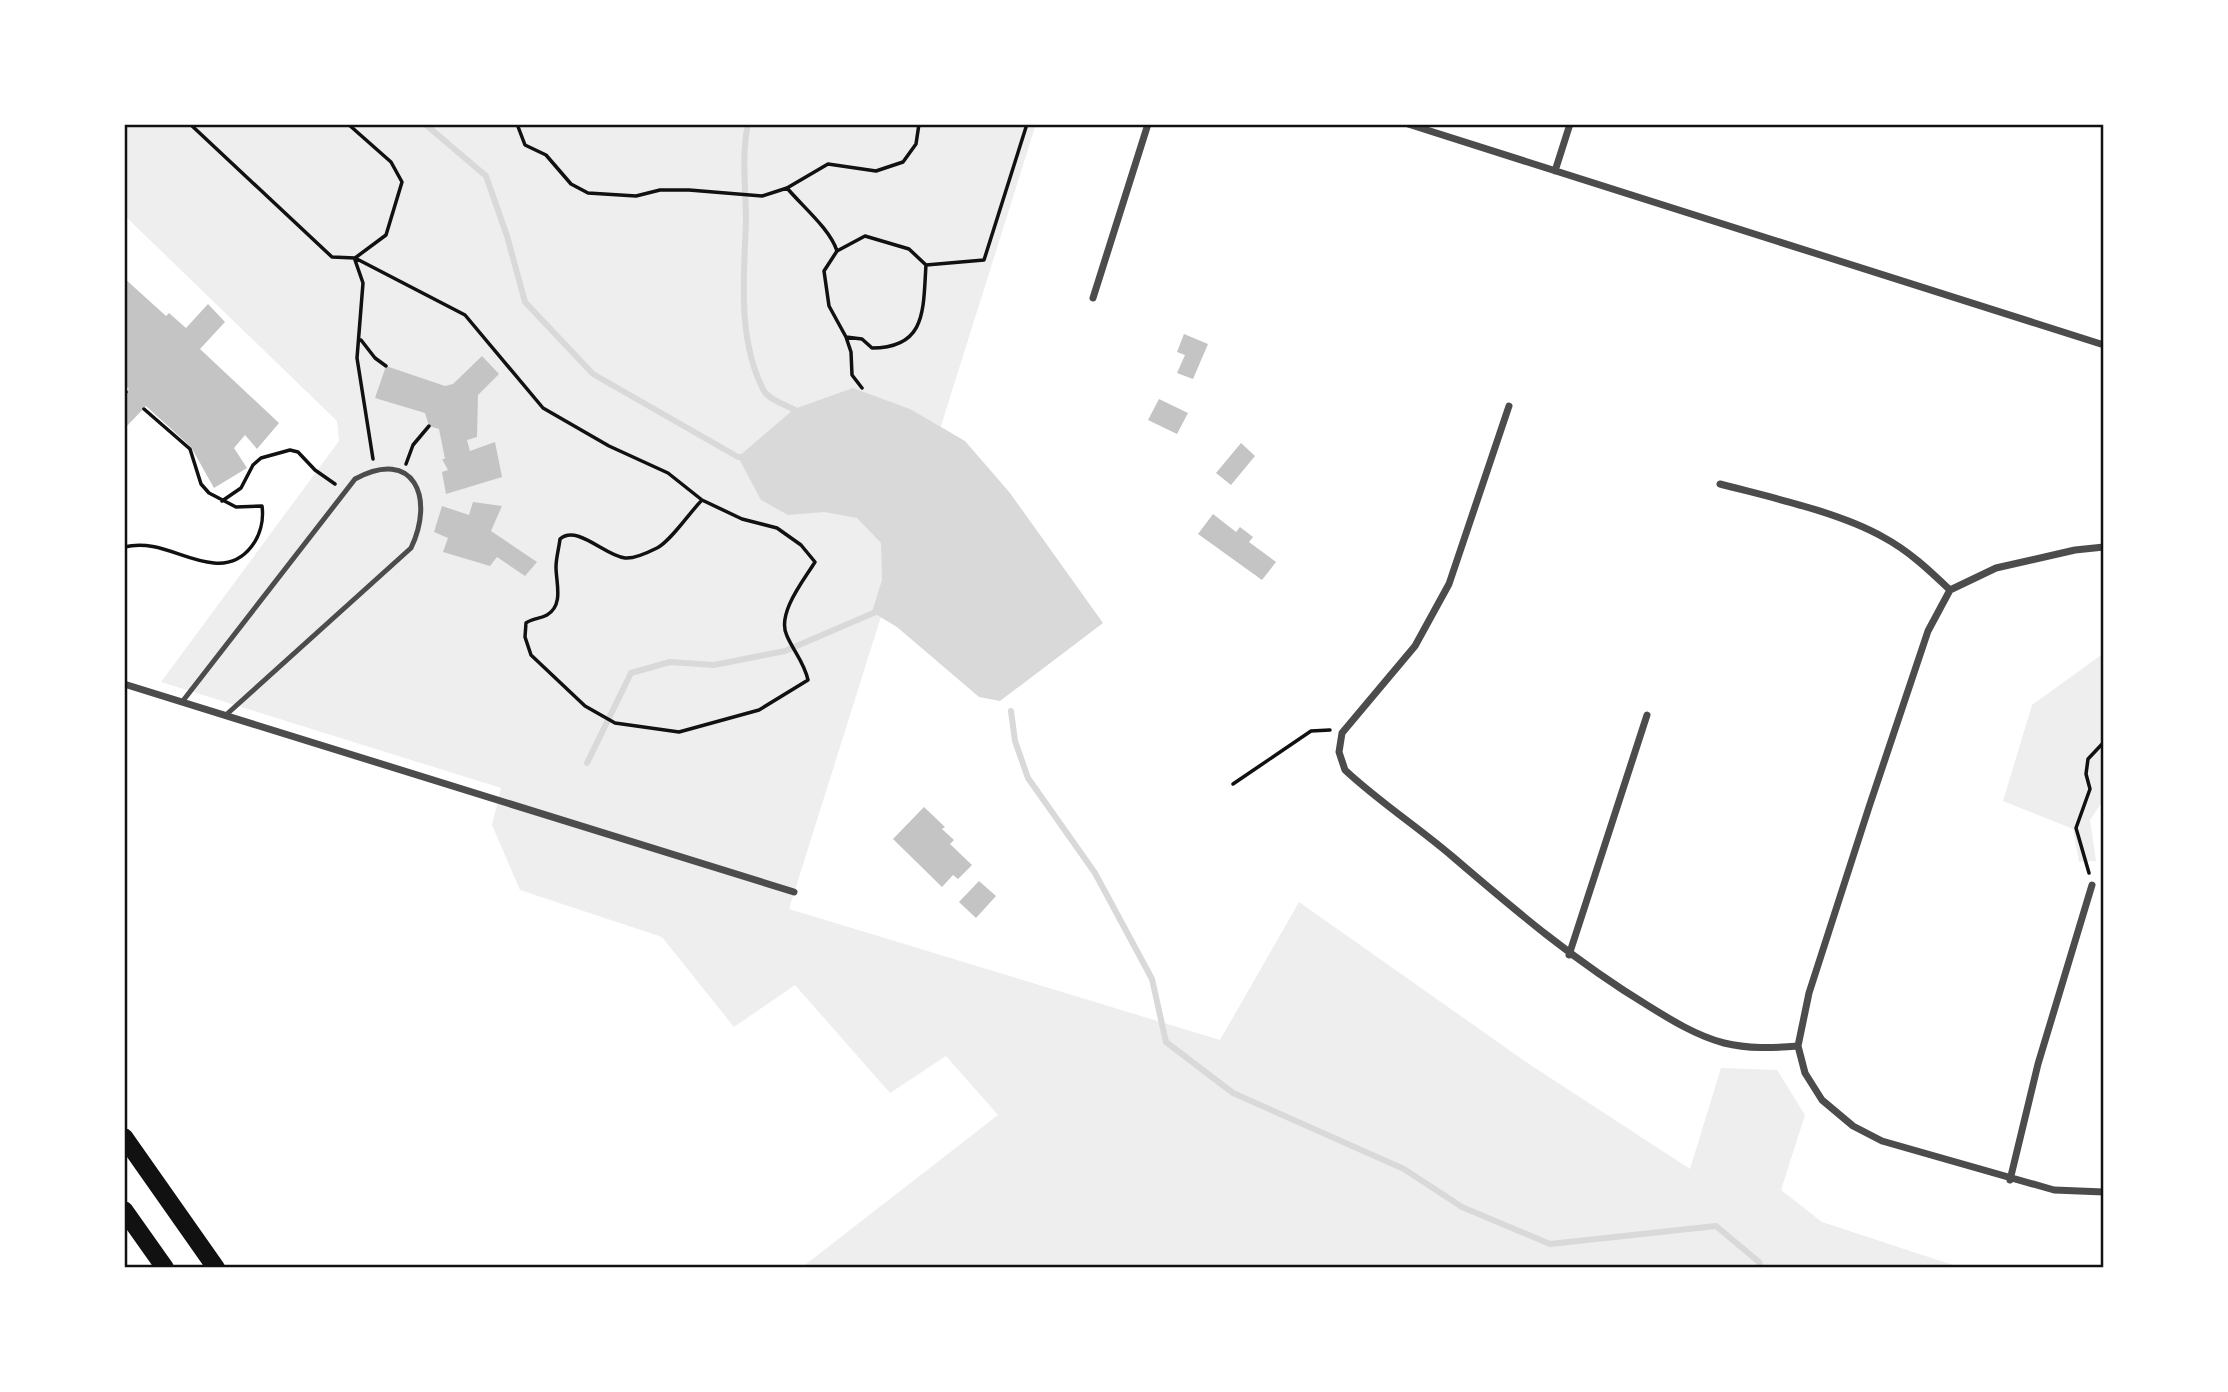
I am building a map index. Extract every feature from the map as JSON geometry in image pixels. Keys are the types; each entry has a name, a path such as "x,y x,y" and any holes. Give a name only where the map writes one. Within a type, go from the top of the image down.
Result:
{"main road":[{"path":"124,1137 216,1268"},
{"path":"124,1210 165,1268"}],"street":[{"path":"1093,298 1148,124"},
{"path":"1408,124 2104,345"},
{"path":"1555,171 1570,124"},
{"path":"1509,406 1449,584 1433,617 1408,654 1342,733 1339,752 1345,770 1569,955 1681,1026 1723,1043 1764,1049 1798,1046"},
{"path":"1720,484 1768,496 1882,536 1913,556 1950,590"},
{"path":"2104,547 2075,550 1996,568 1950,590 1928,631 1885,757 1809,993 1798,1046 1805,1073 1822,1100 1853,1126 1882,1141 2010,1180 2054,1190 2104,1192"},
{"path":"124,684 794,892"},
{"path":"1569,955 1647,715"},
{"path":"2010,1180 2038,1064 2092,885"}],"lane":[{"path":"182,702 355,479 375,468 403,472 418,487 422,502 418,534 411,548 227,714"}],"path":[{"path":"190,124 332,257 355,258 465,315 543,408 609,446 668,473 702,500 742,519 777,528 801,545 815,562 793,598 783,624 804,664 808,680 759,710 679,732 615,723 602,717 547,672 531,655 525,638 526,624 534,617 546,616 554,608 559,594 556,565 560,538 575,534 606,553 627,559 660,547 702,500"},
{"path":"348,124 391,162 402,182 386,235 355,258"},
{"path":"517,124 524,145 546,155 571,184 588,193 636,196 660,190 762,195 787,188 828,164 876,171 903,162 915,144 919,124"},
{"path":"862,388 852,375 851,352 846,337 829,306 824,271 837,251 865,236 909,248 926,265 984,260 1027,124"},
{"path":"787,188 813,220 832,236 837,251"},
{"path":"355,258 363,283 361,339 357,358 375,468"},
{"path":"846,337 862,340 872,348 891,348 908,342 920,323 926,265"},
{"path":"361,339 374,358 386,366"},
{"path":"124,547 161,546 215,563 241,556 250,549 261,530 262,506 236,507 222,501 201,484 190,449 144,409"},
{"path":"403,472 413,444 429,426"},
{"path":"222,501 241,488 253,465 261,458 290,450 298,452 315,470 346,491"},
{"path":"1234,784 1311,731 1322,729 1342,733"},
{"path":"2092,885 2076,828 2090,789 2086,774 2088,759 2104,742"}],"shaded area":[{"path":"124,124 1036,124 789,909 1220,1040 1299,902 1529,1064 1690,1169 1721,1068 1777,1070 1805,1115 1781,1190 1822,1222 1962,1268 801,1268 998,1115 946,1056 890,1093 795,985 734,1027 662,937 520,890 492,825 501,788 161,682 339,441 337,421 124,215"},
{"path":"853,388 910,409 965,441 1010,493 1103,623 1000,701 979,697 897,627 872,612 882,580 881,543 857,518 824,512 788,515 761,500 738,457 794,409"},
{"path":"2104,653 2104,799 2090,820 2096,861 2079,862 2073,829 2003,801 2032,705"}],"building":[{"path":"124,278 166,316 169,313 186,328 208,304 225,322 200,349 279,423 257,449 245,435 234,448 247,468 214,488 191,447 146,406 126,427 124,425 124,394 129,389 124,384"},
{"path":"1184,334 1208,344 1193,379 1177,373 1185,355 1177,352"},
{"path":"482,356 499,374 478,395 477,437 467,440 470,451 495,442 502,477 446,494 442,472 448,470 442,459 445,459 439,429 429,426 425,413 375,398 386,366 445,386 453,384"},
{"path":"1159,399 1188,413 1177,434 1148,420"},
{"path":"1241,443 1255,456 1231,485 1216,473"},
{"path":"473,502 502,506 491,531 537,562 525,576 497,557 490,566 443,552 448,538 434,532 442,506 469,515"},
{"path":"1213,514 1236,532 1240,527 1253,537 1249,542 1276,562 1262,580 1198,534"},
{"path":"924,807 945,827 942,829 954,840 950,844 972,865 958,879 953,875 942,887 893,839"},
{"path":"979,881 996,896 976,918 959,902"}],"waterway":[{"path":"425,124 486,176 507,236 525,302 593,374 738,457 745,457"},
{"path":"748,124 744,160 746,329 755,371 764,391 775,401 800,413"},
{"path":"587,763 631,673 670,662 714,665 785,651 878,611"},
{"path":"1011,711 1015,741 1028,778 1095,873 1152,979 1166,1042 1233,1093 1404,1169 1462,1207 1550,1244 1716,1226 1759,1262 1761,1268"}]}
